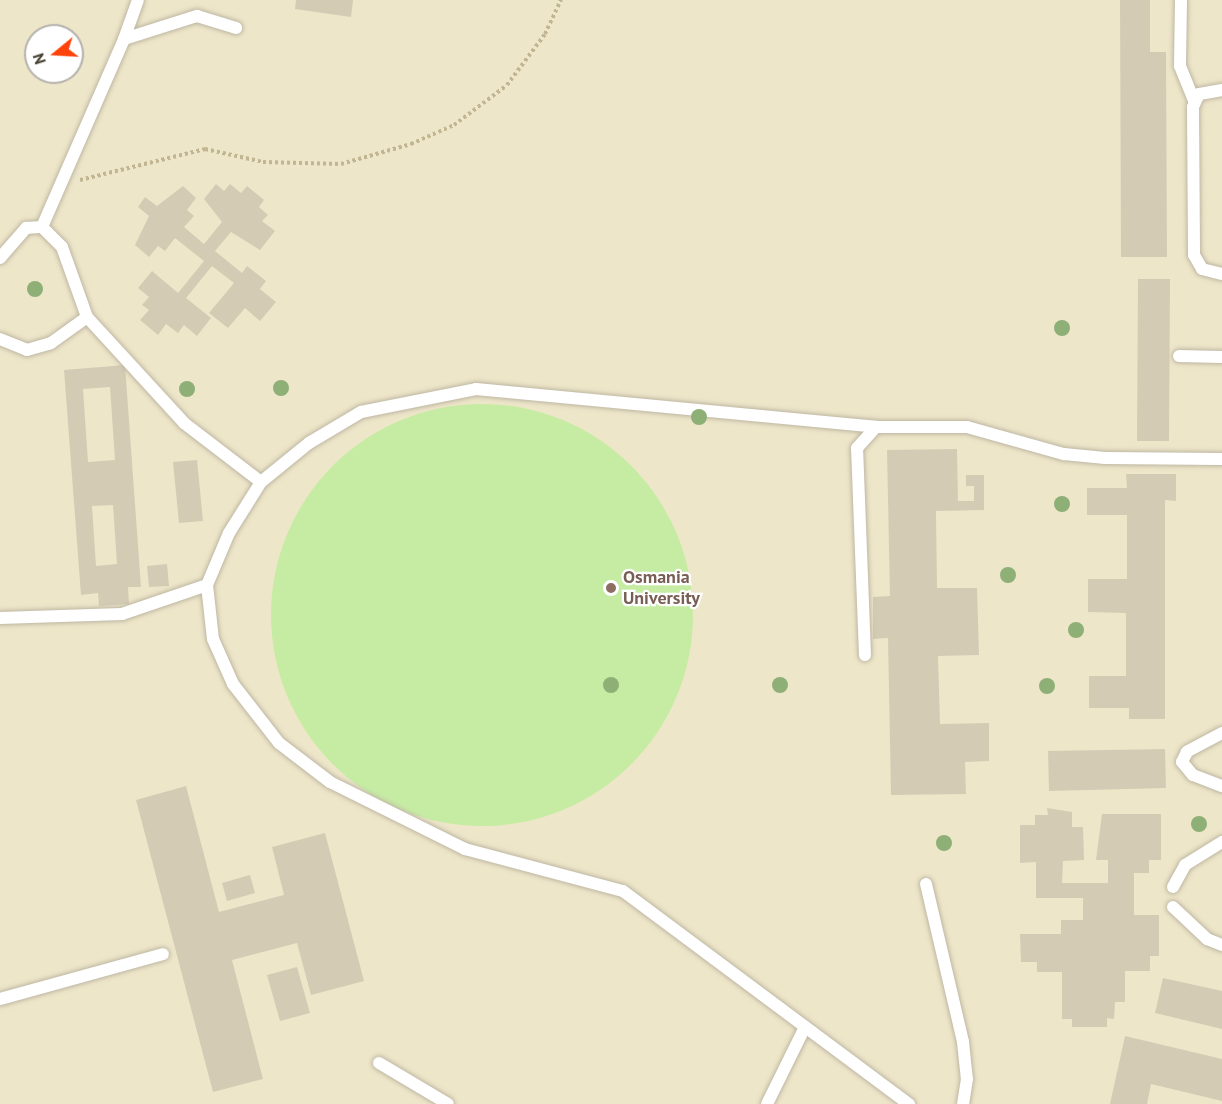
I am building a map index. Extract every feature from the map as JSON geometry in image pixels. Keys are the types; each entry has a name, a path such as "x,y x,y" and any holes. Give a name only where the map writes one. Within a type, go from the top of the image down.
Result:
{"lane":[{"path":"42,227 124,39 138,0"},
{"path":"1181,0 1180,66 1194,100 1194,255 1202,269 1222,274"},
{"path":"124,39 197,16 236,28"},
{"path":"1194,100 1206,90 1222,90"},
{"path":"0,258 26,228 42,227 62,247 87,317 184,423 261,482"},
{"path":"0,339 27,350 51,343 87,317"},
{"path":"1179,356 1222,357"},
{"path":"909,1104 623,891 465,849 330,782 279,743 233,684 213,639 207,585 229,533 261,482 309,443 360,412 477,389 876,427 967,427 1064,454 1105,458 1222,459"},
{"path":"865,655 856,465 857,448 876,427"},
{"path":"0,618 122,614 207,585"},
{"path":"1222,733 1187,752 1182,762 1193,775 1222,786"},
{"path":"1173,887 1185,865 1222,842"},
{"path":"926,884 963,1042 967,1079 963,1104"},
{"path":"1173,907 1207,939 1222,945"},
{"path":"0,999 163,954"},
{"path":"767,1104 805,1027"},
{"path":"379,1063 448,1104"}],"path":[{"path":"61,183 205,149 263,162 341,164 411,144 454,125 507,85 545,34 561,0"}],"shaded area":[{"name":"Osmania University","path":"0,0 1222,0 1222,1104 0,1104"}],"green space":[{"path":"482,404 523,408 563,420 599,439 631,466 658,498 677,534 689,574 693,615 689,656 677,696 658,732 631,764 599,791 563,810 523,822 482,826 441,822 401,810 365,791 333,764 306,732 287,696 275,656 271,615 275,574 287,534 306,498 333,466 365,439 401,420 441,408"}],"building":[{"path":"296,0 353,0 351,17 295,9"},
{"path":"1120,0 1150,0 1150,52 1166,52 1167,257 1121,257"},
{"path":"216,184 224,191 230,184 241,193 247,186 264,200 259,207 268,215 262,221 275,231 260,250 231,232 215,251 242,273 247,266 266,281 260,289 276,302 260,321 245,308 228,328 209,313 234,283 212,266 186,298 211,318 197,336 184,325 178,333 166,324 158,335 140,320 149,310 142,305 149,297 138,288 152,271 178,293 204,261 175,238 165,251 158,246 149,257 135,245 149,216 138,207 145,197 157,206 183,186 196,198 187,210 194,216 184,227 204,244 222,222 204,199"},
{"path":"1138,279 1170,279 1169,441 1137,441"},
{"path":"125,365 141,587 128,587 129,604 99,606 98,593 81,595 64,370","holes":["110,387 115,460 88,462 83,389","113,505 117,564 96,566 92,506"]},
{"path":"957,449 958,501 974,501 974,486 966,486 966,475 984,475 984,510 936,511 937,588 977,588 979,655 938,656 940,724 989,723 989,761 965,762 966,794 891,795 888,638 873,639 873,597 890,596 887,450"},
{"path":"197,460 203,521 179,523 173,462"},
{"path":"1126,474 1176,474 1176,501 1165,500 1165,719 1129,719 1129,708 1089,708 1089,676 1126,676 1126,613 1088,612 1088,579 1127,579 1127,515 1087,515 1087,488 1127,488"},
{"path":"167,564 169,586 149,587 147,566"},
{"path":"1165,749 1166,788 1049,791 1048,751"},
{"path":"186,786 219,912 284,895 272,847 325,833 364,981 311,995 297,943 232,960 263,1079 213,1092 136,800"},
{"path":"1047,808 1072,812 1072,827 1083,827 1084,860 1063,861 1062,883 1108,883 1108,860 1096,860 1102,814 1161,814 1161,860 1149,860 1149,873 1134,873 1134,915 1159,915 1159,956 1150,956 1150,971 1125,971 1125,1002 1115,1002 1114,1019 1107,1018 1107,1027 1072,1027 1072,1019 1062,1019 1062,972 1037,972 1037,962 1021,962 1020,934 1061,934 1061,920 1083,920 1083,898 1036,898 1036,862 1020,863 1020,825 1035,825 1035,815 1048,815"},
{"path":"250,875 255,893 227,901 222,883"},
{"path":"297,967 310,1013 280,1021 267,975"},
{"path":"1163,978 1222,991 1222,1029 1155,1013"},
{"path":"1125,1036 1222,1059 1222,1101 1151,1084 1147,1104 1110,1104"}],"place":[{"name":"Osmania University","path":"611,588"}]}
